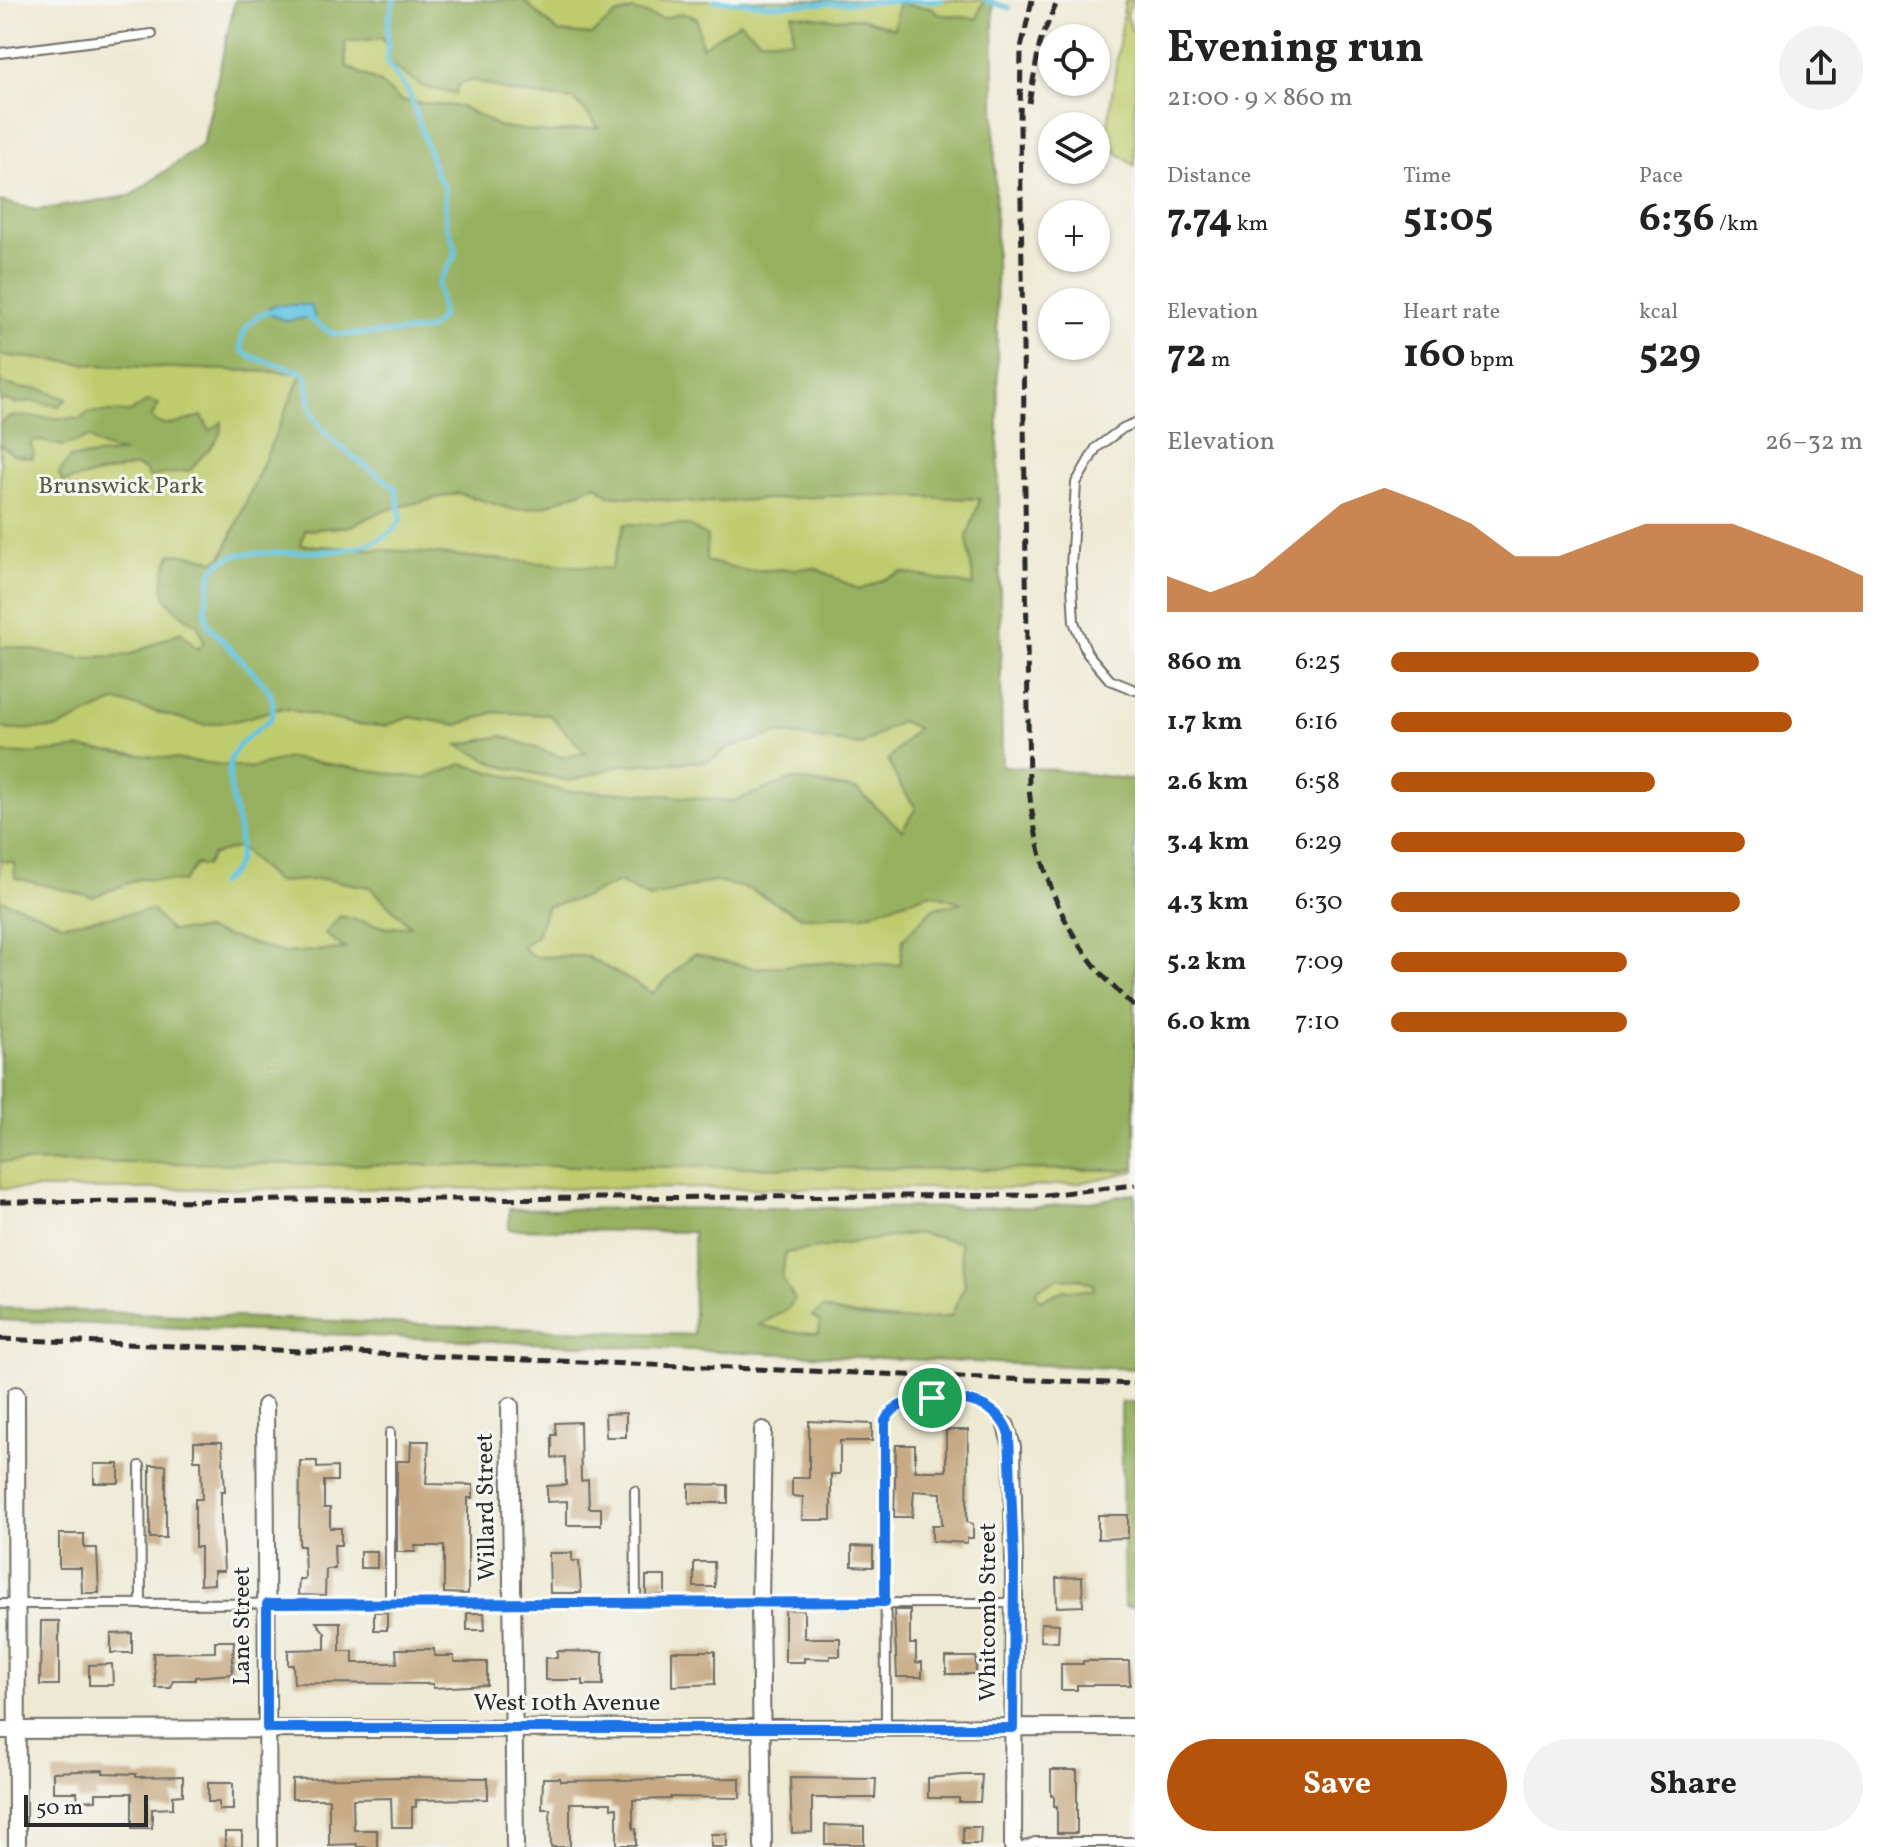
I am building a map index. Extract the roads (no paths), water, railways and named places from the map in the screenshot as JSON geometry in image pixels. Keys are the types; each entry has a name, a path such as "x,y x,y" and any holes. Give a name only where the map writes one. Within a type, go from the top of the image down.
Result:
{"street":[{"path":"16,1395 8,1604 8,1730 17,1847"},
{"name":"Lane Street","path":"265,1406 268,1847"},
{"name":"Willard Street","path":"510,1406 515,1847"},
{"name":"Whitcomb Street","path":"1006,1426 1012,1447 1013,1847"},
{"path":"763,1430 760,1602 763,1847"},
{"name":"West 10th Avenue","path":"8,1730 1135,1727"}],"lane":[{"path":"0,53 152,34"},
{"path":"1135,423 1096,448 1076,483 1071,567 1074,622 1087,653 1110,680 1135,690"},
{"path":"886,1728 885,1427 888,1415 897,1407 920,1399 958,1398 982,1404 1000,1417 1006,1426"},
{"path":"390,1433 390,1603"},
{"path":"140,1466 141,1604"},
{"path":"635,1491 636,1602"},
{"path":"8,1604 1014,1603"},
{"path":"1023,1847 1035,1842 1135,1842"}],"water":[{"path":"310,305 314,320 287,321 268,314 269,307"}],"waterway":[{"path":"308,318 335,334 352,334 424,330 433,327 442,316 438,284 455,256 455,246 446,223 445,188 437,176 409,93 387,63 388,22 394,0"},
{"path":"714,0 775,5 942,0"},
{"path":"985,0 1009,8"},
{"path":"219,884 233,871 240,846 230,786 231,759 243,742 271,719 273,706 266,686 208,625 205,608 212,571 220,562 236,555 349,549 388,534 401,520 396,489 329,437 314,417 305,373 252,357 241,350 243,336 250,323 267,312 275,311"}],"railway":[{"path":"1032,0 1021,48 1020,124 1029,788 1040,851 1060,909 1091,961 1135,1007"},
{"path":"1029,103 1040,42 1058,0"},
{"path":"0,1202 1045,1195 1135,1185"},
{"path":"0,1339 1135,1384"}],"park label":[{"name":"Brunswick Park","path":"121,487"}]}
